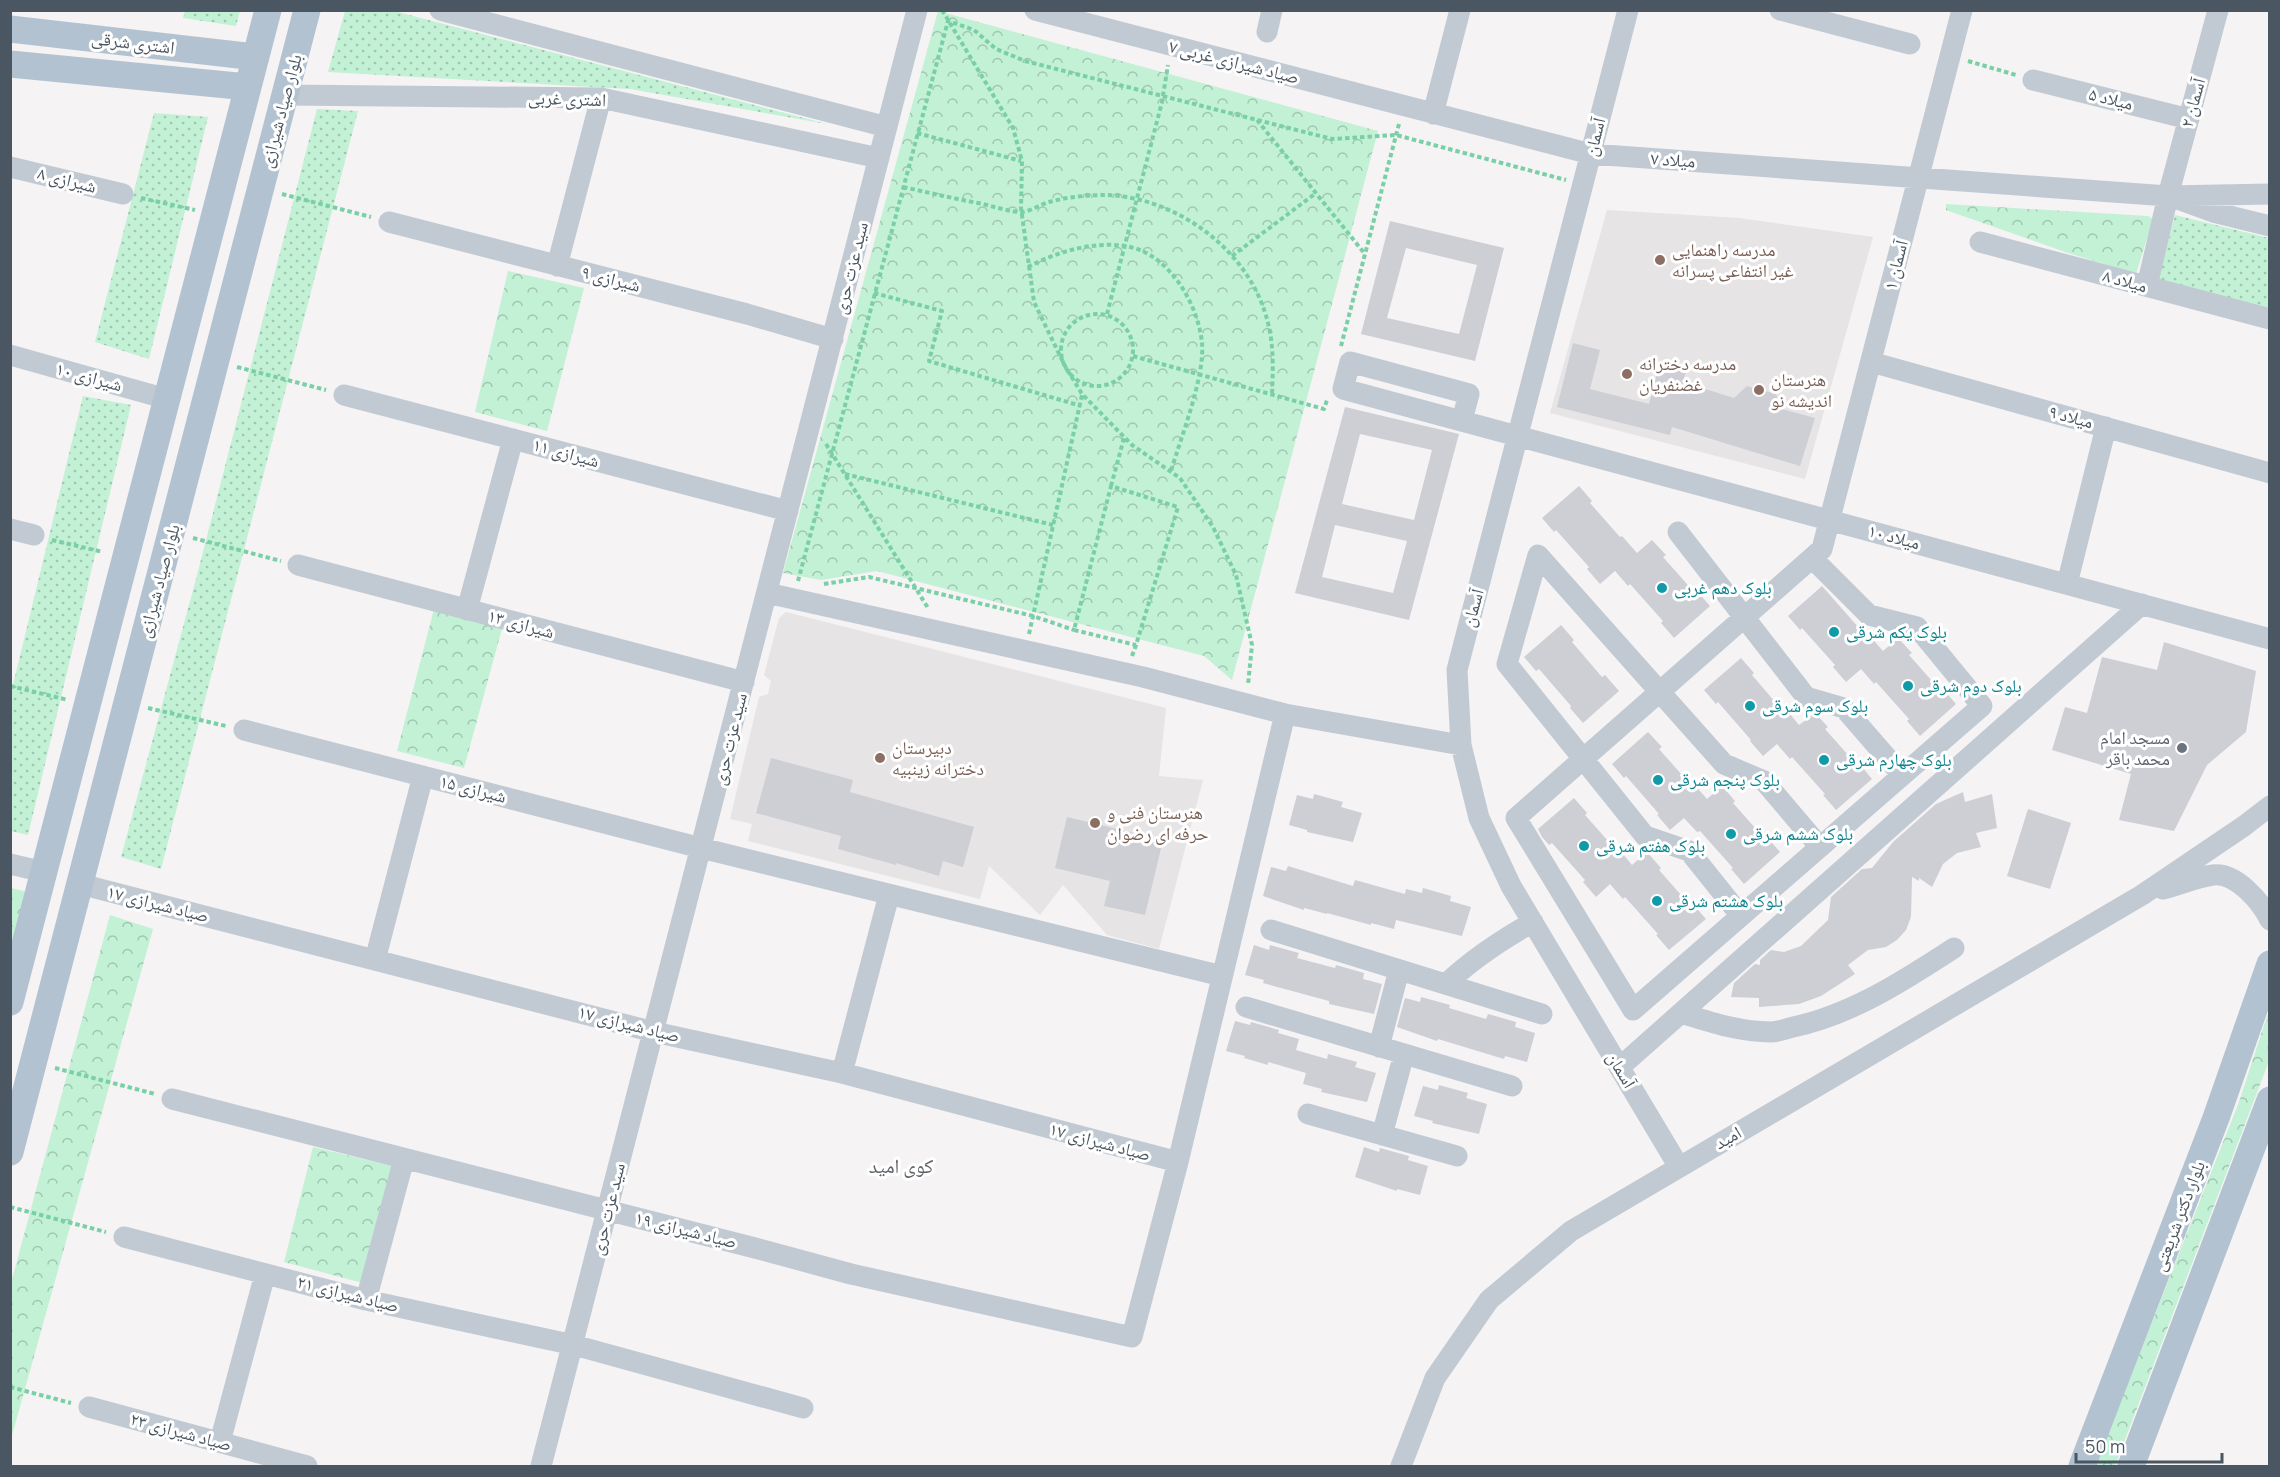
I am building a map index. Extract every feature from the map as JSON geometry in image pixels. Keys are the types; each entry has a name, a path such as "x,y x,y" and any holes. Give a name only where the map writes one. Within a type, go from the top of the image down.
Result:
{"main road":[{"name":"بلوار صیاد شیرازی","path":"10,1002 268,10"},
{"name":"بلوار صیاد شیرازی","path":"10,1152 307,10"},
{"name":"اشتری شرقی","path":"10,29 256,57"},
{"name":"اشتری شرقی","path":"10,64 248,87"},
{"name":"بلوار دکتر شریعتی","path":"2082,1467 2216,1118 2270,964"},
{"path":"2131,1467 2270,1100"}],"street":[{"path":"440,10 887,127"},
{"name":"سید عزت حری","path":"541,1467 917,10"},
{"name":"صیاد شیرازی غربی ۷","path":"1035,10 1433,114"},
{"path":"1267,32 1272,10"},
{"path":"1433,114 1460,10"},
{"name":"آسمان","path":"1628,10 1457,670 1461,745 1479,818 1511,886 1679,1167"},
{"path":"1780,10 1910,44"},
{"name":"آسمان ۱","path":"1812,558 1822,549 1962,10"},
{"name":"آسمان ۲","path":"2147,286 2168,196 2218,10"},
{"name":"میلاد ۵","path":"2033,80 2189,119"},
{"name":"اشتری غربی","path":"285,95 601,98 879,158"},
{"path":"558,266 601,98"},
{"name":"میلاد ۷","path":"1433,114 1591,154 1918,178"},
{"path":"834,148 844,144 848,136 846,116"},
{"name":"شیرازی ۸","path":"10,167 123,194"},
{"path":"1918,178 2168,196 2270,194"},
{"path":"2168,196 2213,212 2270,226"},
{"name":"شیرازی ۹","path":"390,222 833,339"},
{"name":"میلاد ۸","path":"1980,242 2270,319"},
{"name":"شیرازی ۱۰","path":"10,355 167,399"},
{"name":"میلاد ۱۰","path":"1461,420 1469,394 1350,362 1343,388 1518,436 2270,639"},
{"name":"میلاد ۹","path":"1871,362 2270,473"},
{"name":"شیرازی ۱۱","path":"344,395 788,511"},
{"path":"2067,584 2106,427"},
{"path":"467,610 513,439"},
{"path":"10,529 34,535"},
{"path":"1678,532 1806,697 1844,708 1902,775"},
{"path":"1741,916 1689,851 1645,836 1507,664 1538,555 1724,764 1764,781 1820,847"},
{"path":"1812,558 1869,615 1917,627 1982,705 1633,1010 1516,818 1812,558"},
{"name":"شیرازی ۱۳","path":"298,565 744,682"},
{"path":"767,593 1127,674 1285,714 1461,745"},
{"path":"1620,1067 2142,604"},
{"path":"1178,1162 1285,714"},
{"name":"شیرازی ۱۵","path":"244,730 702,848 1222,976"},
{"path":"375,960 423,776"},
{"path":"2142,895 2270,806"},
{"path":"10,864 44,872"},
{"path":"2142,895 2216,874 2234,881 2250,892 2263,907 2270,920"},
{"name":"صیاد شیرازی ۱۷","path":"80,884 654,1032 842,1073 1178,1162"},
{"path":"842,1073 889,894"},
{"name":"امید","path":"1401,1467 1435,1378 1489,1300 1571,1231 2142,895"},
{"path":"1446,984 1470,961 1533,922"},
{"path":"1271,930 1542,1014"},
{"path":"1681,1013 1725,1027 1772,1032 1815,1022 1860,1003 1921,970 1954,948"},
{"path":"1379,1047 1399,970"},
{"path":"1246,1007 1512,1086"},
{"path":"1382,1135 1404,1054"},
{"name":"صیاد شیرازی ۱۹","path":"172,1099 851,1274 1132,1337 1178,1162"},
{"path":"1308,1114 1457,1156"},
{"path":"366,1300 404,1159"},
{"name":"صیاد شیرازی ۲۱","path":"124,1237 366,1300 574,1345 803,1408"},
{"path":"220,1442 265,1274"},
{"name":"صیاد شیرازی ۲۳","path":"89,1407 307,1467"}],"path":[{"path":"942,10 1013,128 1022,161 1022,213 1034,302 1065,366 1082,394 1132,445 1180,477 1213,527 1236,574 1251,645 1246,704"},
{"path":"948,21 974,30 996,49 1025,61 1332,139 1396,135 1583,184"},
{"path":"793,599 948,21"},
{"path":"1107,314 1137,199 1172,46"},
{"path":"1339,352 1403,106"},
{"path":"1257,120 1365,254"},
{"path":"917,133 1022,161"},
{"path":"903,187 1022,213 1049,202 1078,196 1108,195 1137,199 1173,211 1205,230 1232,256 1253,286 1267,321 1274,358 1272,395"},
{"path":"261,189 390,222"},
{"path":"1232,256 1316,192"},
{"path":"123,194 215,215"},
{"path":"1028,267 1070,251 1098,245 1125,246 1140,250 1164,266 1178,281 1190,300 1202,344 1200,375 1171,471"},
{"path":"874,293 942,311 929,361 1081,405"},
{"path":"1095,313 1107,314 1125,326 1134,345 1133,356 1130,367 1122,376 1102,386 1091,386 1071,375 1061,355 1061,343 1065,332 1073,322 1095,313"},
{"path":"1133,356 1324,410 1327,398"},
{"path":"216,361 344,395"},
{"path":"1025,651 1082,394"},
{"path":"812,420 943,633"},
{"path":"1074,630 1124,437"},
{"path":"845,474 1053,525"},
{"path":"1111,486 1178,507 1127,674"},
{"path":"172,532 298,565"},
{"path":"34,535 126,558"},
{"path":"799,576 810,580"},
{"path":"821,585 869,577 1033,616 1074,630 1136,645"},
{"path":"10,686 87,705"},
{"path":"127,703 244,730"},
{"path":"34,1063 172,1099"},
{"path":"10,1207 124,1237"},
{"path":"10,1387 89,1407"}],"shaded area":[{"path":"1607,210 1739,218 1873,237 1805,479 1550,413"},
{"name":"دبیرستان دخترانه زینبیه","path":"786,612 1166,708 1159,776 1203,780 1159,949 1107,935 1063,885 1040,915 989,866 980,899 748,841 752,824 730,819 759,697 768,694 771,681 764,675 779,618"}],"green space":[{"path":"185,10 240,11 236,26 183,18"},
{"path":"345,11 394,11 827,124 630,89 328,72"},
{"path":"938,11 1378,131 1232,680 1204,656 877,571 821,580 783,573"},
{"path":"317,109 358,111 161,869 121,857 196,579"},
{"path":"154,113 208,117 149,359 95,342"},
{"path":"1946,204 2148,216 2153,219 2136,274 2065,252 1946,210"},
{"path":"2175,215 2269,238 2269,308 2158,280"},
{"path":"508,271 584,288 547,431 475,412"},
{"path":"83,396 131,405 28,835 11,831 11,693"},
{"path":"434,609 503,625 464,768 397,751"},
{"path":"11,888 28,892 11,958"},
{"path":"110,915 153,929 11,1439 11,1283"},
{"path":"2269,1010 2269,1061 2115,1466 2095,1466 2239,1102"},
{"path":"313,1147 401,1168 370,1285 284,1262"}],"building":[{"path":"1390,221 1504,248 1475,361 1361,334","holes":["1406,248 1477,265 1459,334 1387,318"]},
{"path":"1573,343 1600,350 1590,389 1649,404 1659,365 1686,371 1683,382 1734,398 1747,386 1776,394 1782,409 1815,418 1800,466 1672,427 1670,435 1557,407"},
{"path":"1345,407 1459,434 1409,620 1295,593","holes":["1360,434 1432,450 1414,520 1342,504","1335,525 1407,541 1393,593 1322,577"]},
{"path":"1579,486 1592,501 1590,503 1637,553 1652,540 1666,555 1663,557 1694,592 1696,590 1710,606 1674,638 1661,623 1663,621 1630,584 1628,586 1615,571 1600,584 1587,569 1589,567 1542,518"},
{"path":"1822,586 1866,636 1868,634 1883,651 1898,638 1912,653 1909,655 1940,690 1942,688 1956,704 1920,736 1907,721 1909,719 1876,682 1874,684 1861,669 1846,682 1833,667 1835,665 1788,616"},
{"path":"1561,625 1574,640 1572,642 1602,677 1605,675 1619,691 1583,723 1539,669 1536,671 1524,657"},
{"name":"مسجد امام محمد باقر","path":"2164,642 2256,671 2246,732 2207,765 2174,831 2119,820 2131,774 2052,750 2065,707 2087,713 2102,657 2157,670"},
{"path":"1741,658 1754,673 1752,675 1782,710 1785,708 1799,725 1815,713 1828,727 1825,729 1872,779 1836,810 1792,757 1790,759 1777,744 1763,756 1718,702 1716,704 1704,690"},
{"path":"1648,732 1662,747 1659,749 1690,784 1692,782 1707,799 1722,786 1735,801 1733,803 1764,838 1766,836 1780,852 1744,884 1700,831 1697,832 1684,818 1670,830 1626,776 1624,778 1612,764"},
{"path":"771,758 853,780 850,792 974,827 963,867 943,861 939,876 896,863 896,865 838,849 841,836 756,813"},
{"path":"1963,792 1965,802 1992,794 1997,828 1976,833 1981,847 1957,853 1943,864 1932,887 1919,878 1919,881 1912,877 1911,917 1906,930 1897,940 1886,947 1868,950 1848,965 1855,974 1821,996 1799,1004 1759,1007 1759,998 1731,997 1734,983 1755,964 1760,965 1760,960 1771,950 1784,952 1801,946 1828,920 1831,897 1862,869 1872,868 1893,842 1936,804"},
{"path":"1314,794 1343,802 1341,807 1362,813 1353,842 1307,832 1307,830 1289,825 1297,795 1313,799"},
{"path":"1574,798 1587,813 1585,815 1632,865 1647,852 1661,868 1659,870 1689,904 1691,902 1706,919 1669,950 1625,897 1623,899 1610,884 1596,897 1583,882 1585,880 1552,843 1549,845 1542,837 1538,829"},
{"path":"2028,809 2071,823 2050,889 2007,876"},
{"path":"1067,817 1163,840 1145,915 1104,906 1110,881 1055,868"},
{"path":"1288,866 1353,886 1355,880 1405,894 1406,889 1422,893 1423,888 1451,896 1450,901 1471,907 1462,936 1396,920 1394,929 1371,923 1371,925 1327,913 1304,908 1304,910 1263,896 1271,867 1286,871"},
{"path":"1254,945 1269,950 1270,945 1299,953 1297,958 1364,973 1363,979 1382,984 1374,1014 1329,1004 1329,1001 1263,983 1264,980 1245,975"},
{"path":"1421,997 1486,1019 1488,1014 1516,1022 1515,1027 1535,1033 1527,1062 1505,1056 1504,1059 1438,1039 1437,1041 1397,1027 1405,998 1420,1002"},
{"path":"1235,1021 1250,1025 1251,1022 1279,1030 1278,1033 1299,1039 1296,1050 1327,1059 1328,1054 1357,1062 1355,1067 1376,1073 1367,1102 1321,1092 1322,1089 1303,1084 1306,1073 1268,1062 1268,1065 1226,1051"},
{"path":"1439,1085 1468,1093 1466,1098 1487,1104 1479,1134 1432,1123 1433,1121 1414,1116 1423,1086 1438,1090"},
{"path":"1364,1147 1379,1152 1380,1148 1409,1156 1408,1160 1428,1166 1420,1195 1397,1189 1397,1191 1355,1177"}],"place":[{"name":"مدرسه راهنمایی غیر انتفاعی پسرانه","path":"1660,260"},
{"name":"مدرسه دخترانه غضنفریان","path":"1627,374"},
{"name":"هنرستان اندیشه نو","path":"1759,390"},
{"name":"بلوک دهم غربی","path":"1662,588"},
{"name":"بلوک یکم شرقی","path":"1834,632"},
{"name":"بلوک دوم شرقی","path":"1908,686"},
{"name":"بلوک سوم شرقی","path":"1750,706"},
{"name":"مسجد امام محمد باقر","path":"2182,748"},
{"name":"دبیرستان دخترانه زینبیه","path":"880,758"},
{"name":"بلوک چهارم شرقی","path":"1824,760"},
{"name":"بلوک پنجم شرقی","path":"1658,780"},
{"name":"هنرستان فنی و حرفه ای رضوان","path":"1095,823"},
{"name":"بلوک ششم شرقی","path":"1731,834"},
{"name":"بلوک هفتم شرقی","path":"1584,846"},
{"name":"بلوک هشتم شرقی","path":"1657,901"}],"district":[{"name":"کوی امید","path":"901,1166"}]}
